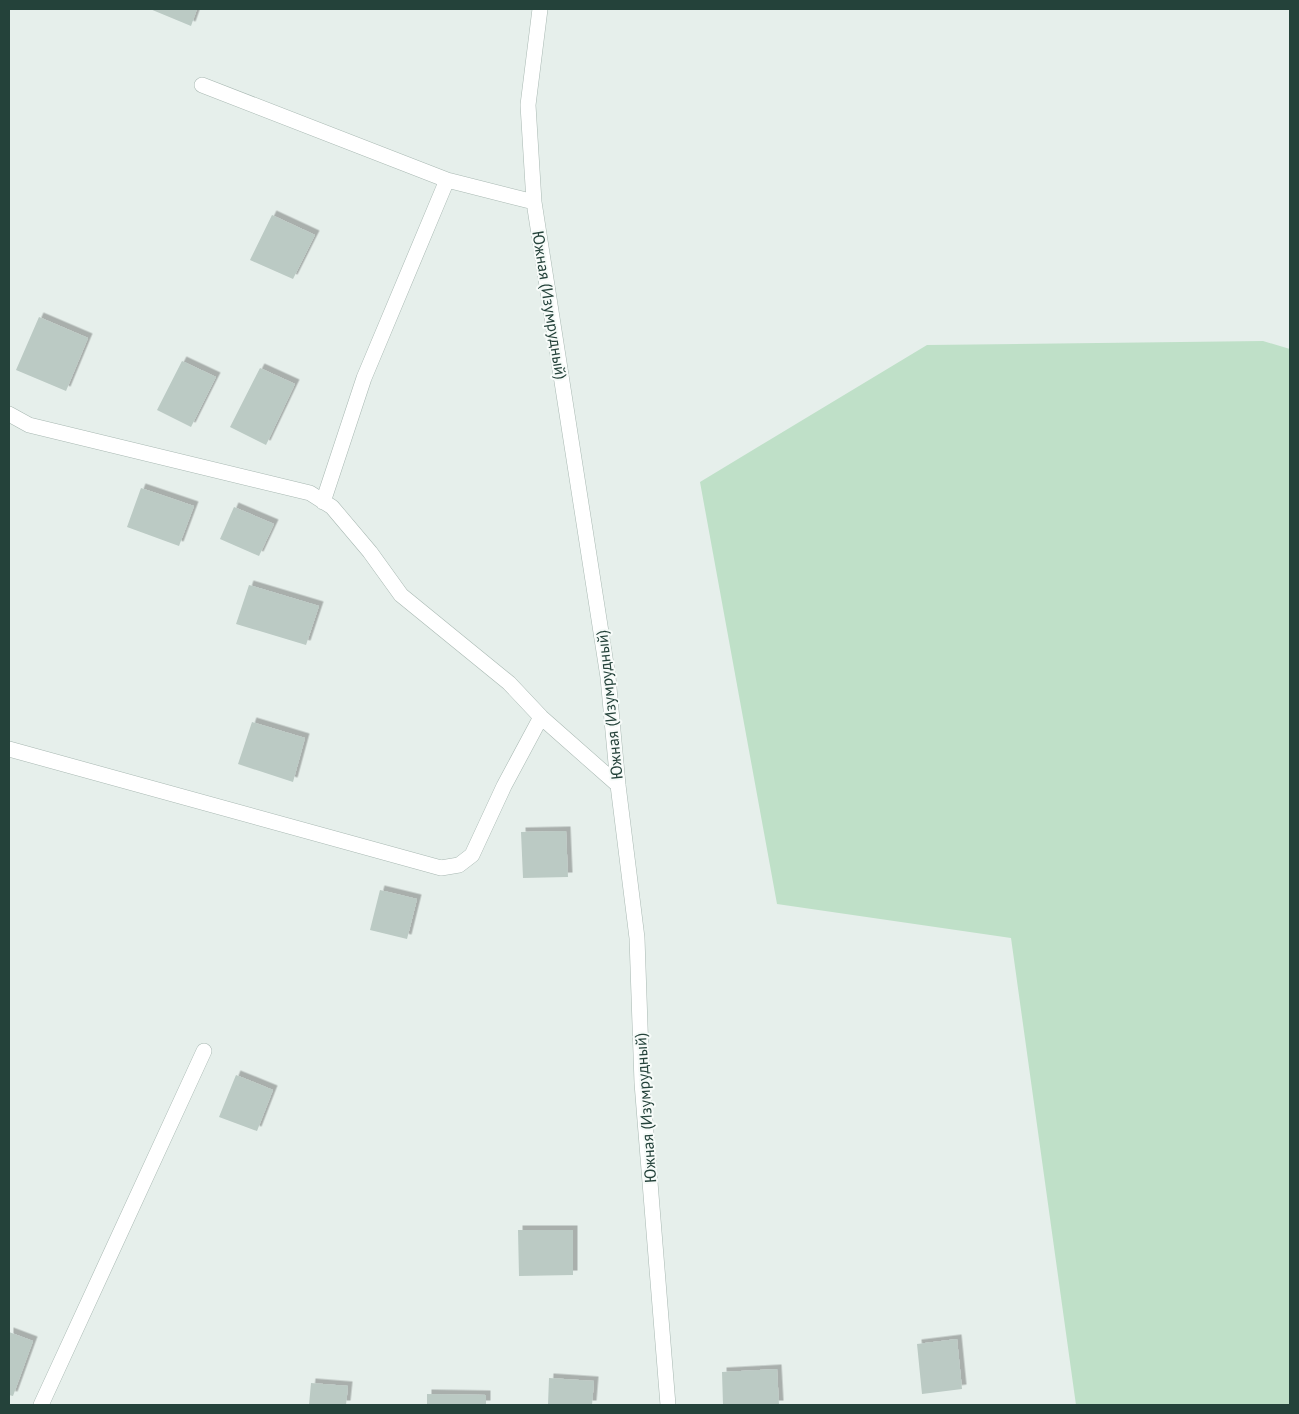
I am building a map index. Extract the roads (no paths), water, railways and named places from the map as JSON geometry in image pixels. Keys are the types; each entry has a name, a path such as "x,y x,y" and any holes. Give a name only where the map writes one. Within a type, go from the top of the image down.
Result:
{"street":[{"name":"Южная (Изумрудный)","path":"540,9 528,105 534,202 608,677 618,785 637,938 642,1083 668,1405"},
{"path":"202,85 447,180 534,202"},
{"path":"323,502 364,378 447,180"},
{"path":"9,414 29,425 310,494 332,507 370,552 401,595 509,683 541,717 618,785"},
{"path":"9,749 441,868 459,865 472,855 504,786 541,717"},
{"path":"40,1405 204,1051"}]}
